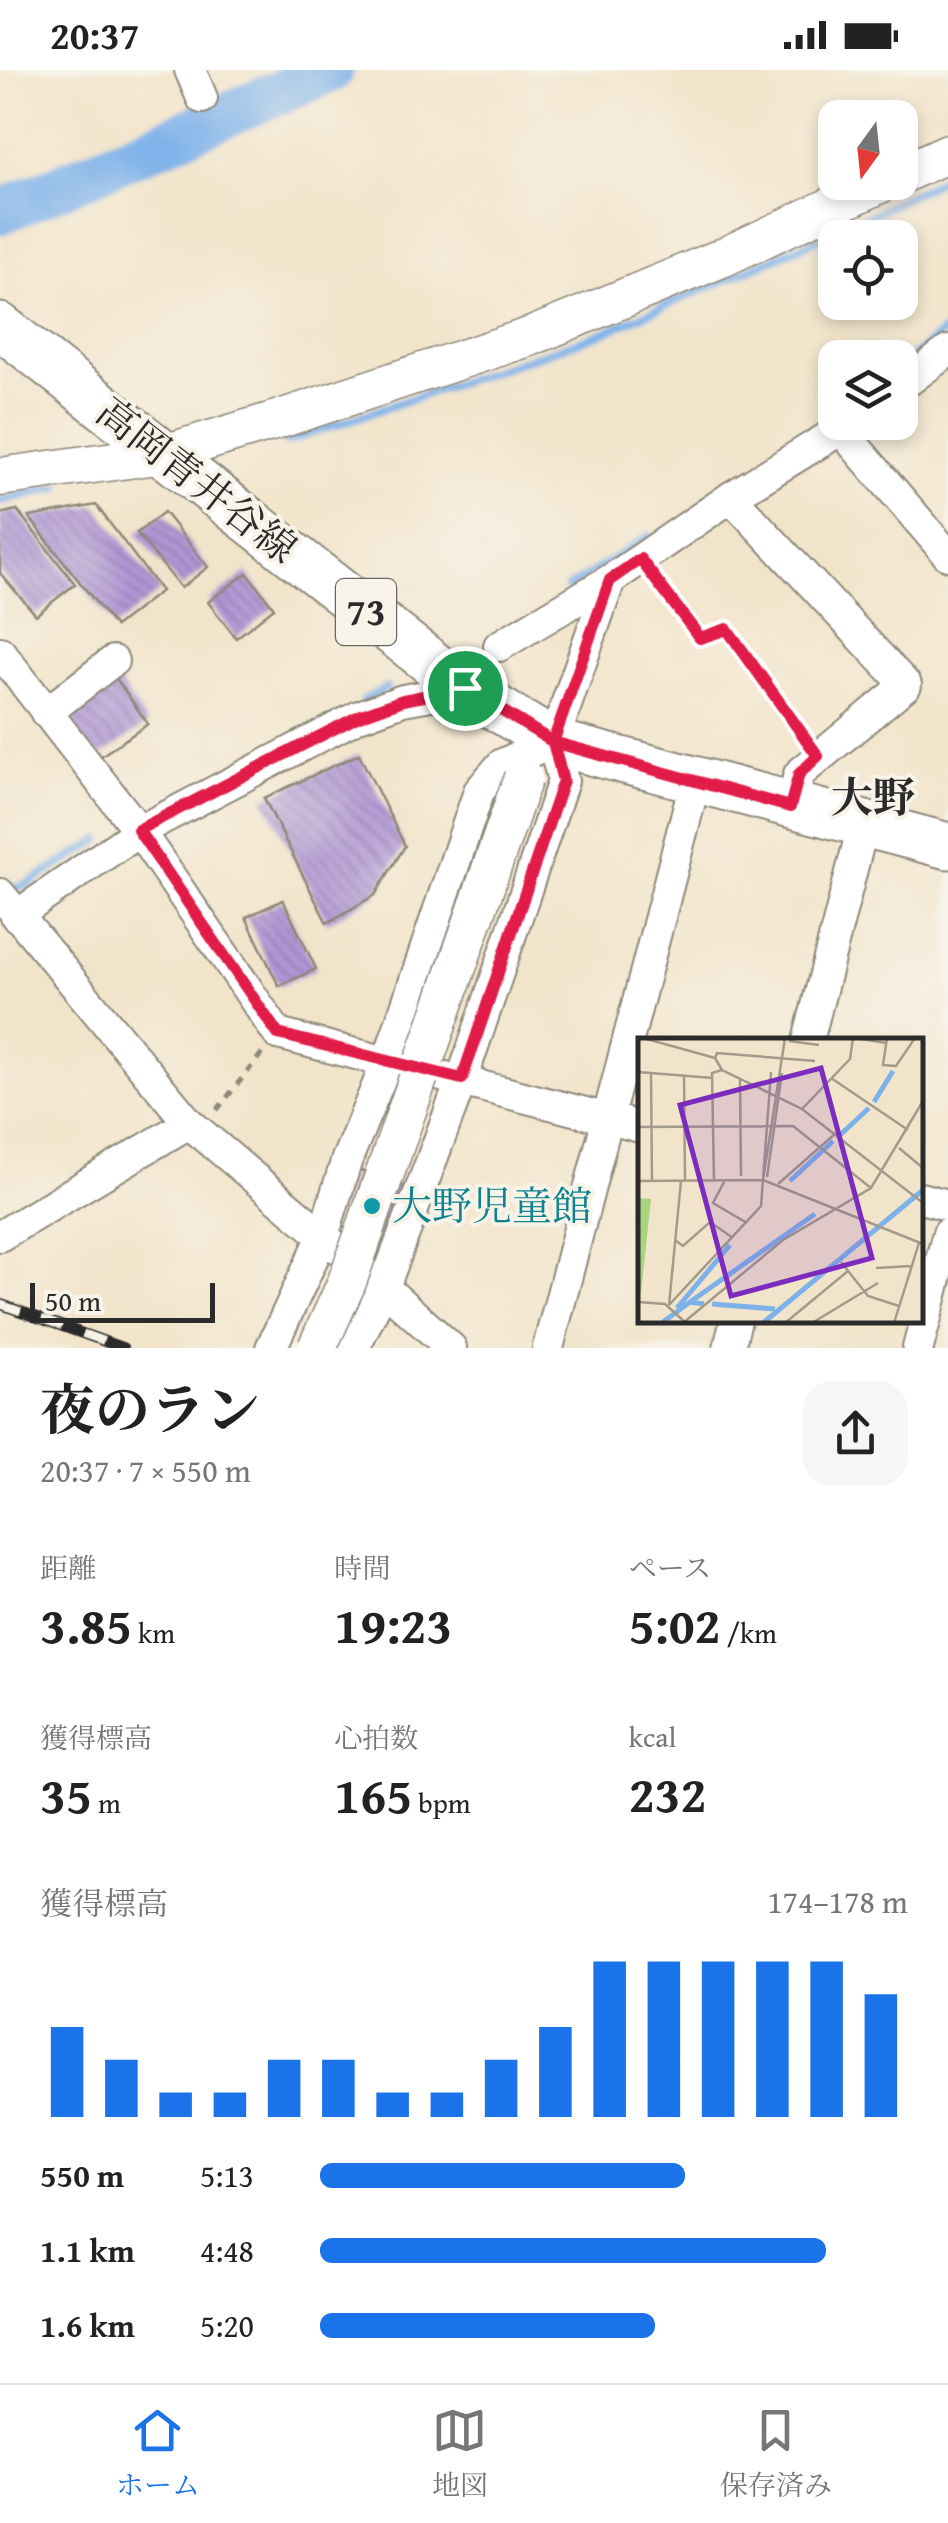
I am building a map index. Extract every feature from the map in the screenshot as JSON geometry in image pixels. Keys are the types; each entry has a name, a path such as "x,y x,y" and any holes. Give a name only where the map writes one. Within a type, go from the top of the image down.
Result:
{"main road":[{"name":"高岡青井谷線","path":"0,326 465,688 553,742 948,846"}],"street":[{"path":"918,166 948,152"},
{"path":"0,477 164,454 277,420 532,336 724,257 846,200"},
{"path":"918,374 948,351"},
{"path":"499,646 610,580 730,497 826,440"},
{"path":"858,440 948,555"},
{"path":"730,497 906,685 799,774 790,807"},
{"path":"317,1348 348,1282 523,778 553,742 610,580"},
{"path":"0,652 138,830 278,1034 638,1126"},
{"path":"46,712 113,662"},
{"path":"452,1348 188,1123 8,905 138,830 359,716 403,700 465,688"},
{"path":"270,1348 323,1236 347,1158 388,1060 479,791 502,764 553,742"},
{"path":"354,1348 384,1288 462,1079 563,781 553,742"},
{"path":"548,1348 689,806"},
{"path":"809,1038 864,826"},
{"path":"0,1236 188,1123"},
{"path":"923,1199 948,1205"},
{"path":"918,1348 948,1233"},
{"path":"729,1348 735,1323"}],"path":[{"path":"640,559 700,638 727,629 818,756"},
{"path":"188,1123 210,1119 278,1034"}],"building":[{"path":"96,505 161,591 115,627 29,517"},
{"path":"17,510 75,584 36,615 0,573 0,514"},
{"path":"164,512 208,567 181,588 137,533"},
{"path":"247,573 274,608 236,638 208,602"},
{"path":"115,677 148,724 95,760 63,713"},
{"path":"359,754 405,846 375,895 327,923 264,798"},
{"path":"283,900 316,969 279,986 246,917"},
{"name":"大野児童館","path":"355,1169 409,1189 390,1244 336,1223"}],"waterway":[{"path":"0,212 331,70"},
{"path":"286,442 600,334 857,222 948,176"},
{"path":"918,352 948,328"},
{"path":"0,501 58,487"},
{"path":"568,588 649,536"},
{"path":"364,700 386,688"},
{"path":"7,890 26,885 100,840"}],"railway":[{"path":"0,1304 123,1348"}],"place":[{"name":"大野児童館","path":"372,1206"}],"district":[{"name":"大野","path":"873,797"}],"route":[{"path":"465,688 403,700 359,716 138,830 278,1034 462,1079 563,781 553,742 790,807 799,774 818,756 727,629 700,638 640,559 610,580 553,742 465,688"}]}
